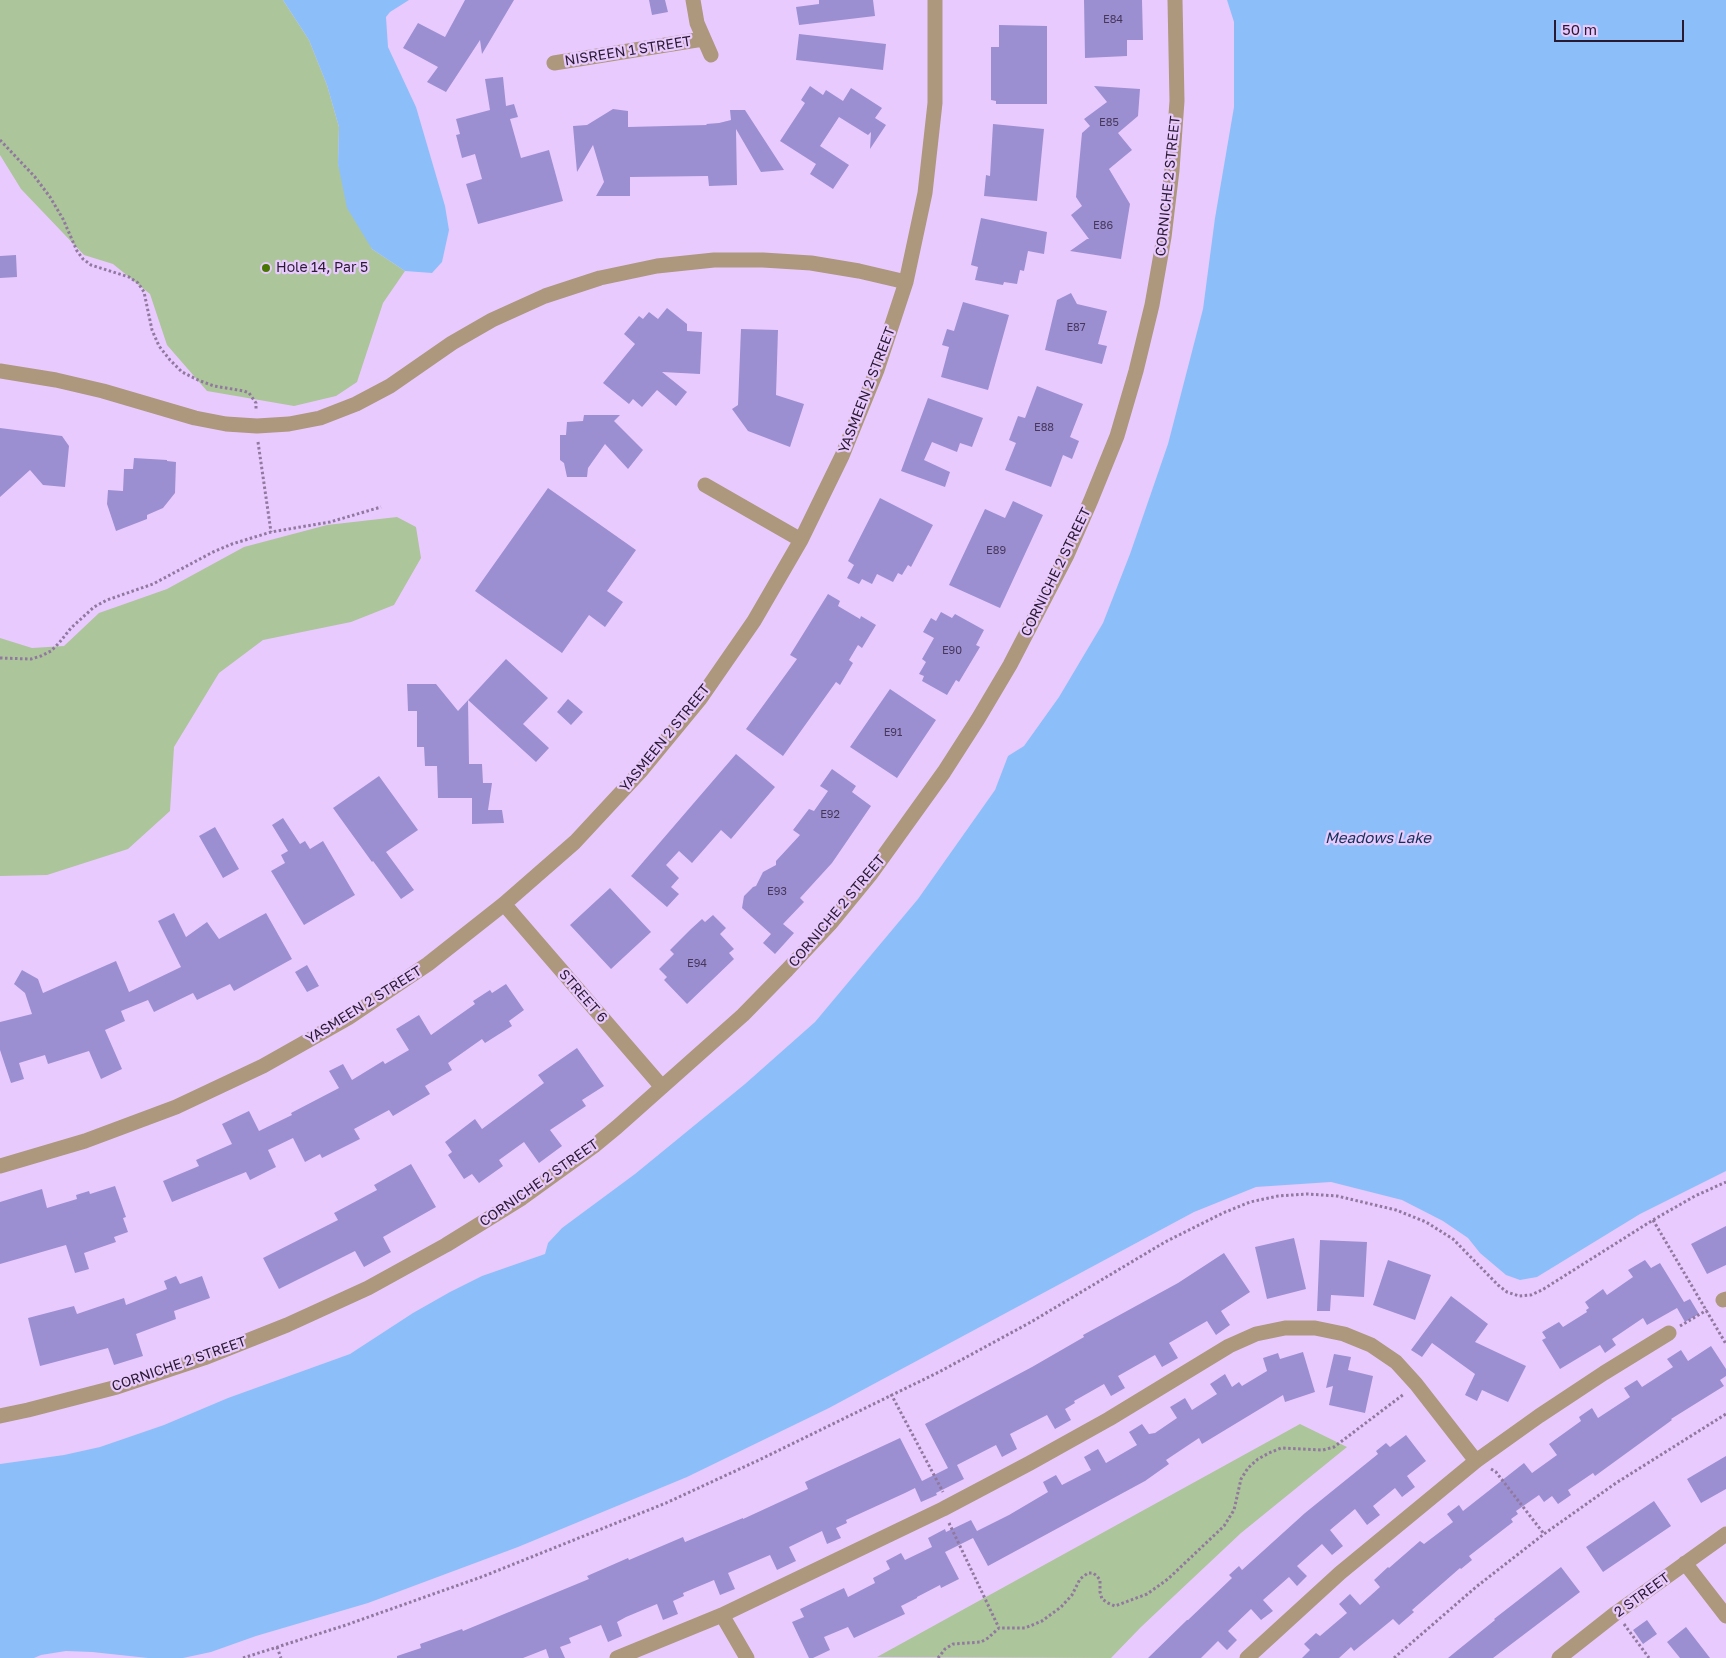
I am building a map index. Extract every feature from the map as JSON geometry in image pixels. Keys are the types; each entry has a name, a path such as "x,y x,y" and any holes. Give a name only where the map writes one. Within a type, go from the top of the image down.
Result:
{"street":[{"name":"NISREEN 1 STREET","path":"692,0 702,39 711,56"},
{"name":"YASMEEN 2 STREET","path":"0,1166 85,1141 167,1110 264,1066 356,1013 428,964 504,904 575,842 640,772 700,699 754,621 801,540 849,439 877,370 906,282 925,193 935,103 935,0"},
{"name":"CORNICHE 2 STREET","path":"0,1416 117,1387 204,1358 287,1325 368,1288 446,1245 522,1198 594,1146 743,1015 830,924 870,875 934,787 1010,665 1067,555 1116,436 1136,371 1152,304 1164,237 1173,160 1177,101 1175,0"},
{"name":"NISREEN 1 STREET","path":"554,63 702,39"},
{"path":"0,371 56,380 103,391 195,418 226,424 258,426 289,424 320,418 356,404 390,386 452,343 492,320 545,296 610,276 656,266 714,260 763,260 859,271 906,282"},
{"path":"705,485 801,540"},
{"name":"STREET 6","path":"504,904 662,1087"},
{"path":"617,1658 722,1616 946,1508 1109,1419 1229,1346 1256,1334 1285,1328 1315,1328 1344,1334 1371,1345 1396,1362 1416,1384 1476,1461"},
{"path":"1248,1658 1340,1573 1476,1461 1539,1416 1669,1333"},
{"name":"2 STREET","path":"1559,1658 1616,1613 1726,1534"},
{"path":"1686,1563 1726,1616"},
{"path":"722,1616 746,1658"}],"path":[{"path":"0,140 29,171 50,198 83,259 91,265 129,277 138,283 144,292 152,330 159,346 170,360 182,372 214,386 244,391 256,403 261,470 271,532"},
{"path":"0,658 31,659 41,656 51,651 82,617 107,600 153,584 212,552 232,544 271,532 330,522 381,506"},
{"path":"243,1658 432,1595 619,1522 752,1463 939,1372 1016,1330 1180,1234 1250,1202 1278,1196 1307,1194 1365,1201 1396,1210 1426,1222 1453,1239 1507,1292 1519,1296 1531,1295 1542,1290 1653,1220 1695,1196 1726,1182"},
{"path":"1653,1220 1726,1344"},
{"path":"1669,1333 1724,1300"},
{"path":"938,1658 945,1649 953,1644 981,1642 999,1628 1025,1628 1042,1621 1061,1608 1072,1595 1080,1579 1088,1573 1093,1573 1097,1576 1100,1580 1102,1598 1115,1606 1147,1594 1168,1579 1224,1526 1234,1510 1241,1479 1248,1468 1258,1459 1269,1452 1281,1448 1324,1450 1334,1447 1416,1384"},
{"path":"891,1394 946,1508 999,1628"},
{"path":"1394,1658 1476,1587 1544,1534 1616,1483 1726,1414"},
{"path":"1476,1461 1496,1472 1544,1534"},
{"path":"1616,1613 1649,1658"},
{"path":"277,1647 281,1658"}],"green space":[{"path":"0,0 283,0 309,40 327,85 339,127 338,164 372,249 405,271 383,303 357,382 336,396 294,406 207,391 167,345 150,294 113,264 84,255 21,189 0,155"},
{"path":"397,517 416,527 421,558 394,605 351,622 263,640 219,673 174,747 170,811 128,849 47,875 0,876 0,638 32,648 64,646 99,613 167,589 244,547 327,525"},
{"path":"1300,1424 1347,1447 1241,1533 1141,1627 1111,1658 877,1657"}],"water":[{"path":"283,0 409,0 390,12 386,17 388,47 416,107 445,206 449,230 442,262 432,273 405,271 372,249 347,208 338,164 339,127 327,85 309,40"},
{"name":"Meadows Lake","path":"1227,0 1726,0 1726,1171 1640,1214 1537,1277 1520,1280 1506,1275 1480,1253 1468,1238 1443,1221 1402,1200 1331,1182 1256,1187 1194,1212 829,1408 687,1477 518,1547 368,1603 256,1636 211,1652 183,1658 148,1658 66,1651 34,1658 0,1658 0,1464 64,1455 100,1447 164,1425 228,1398 350,1354 413,1313 450,1292 482,1276 545,1254 548,1243 562,1228 635,1174 745,1084 815,1022 918,899 995,790 1008,756 1024,746 1059,697 1103,623 1130,554 1168,444 1203,309 1215,218 1234,107 1234,22"}],"building":[{"path":"465,0 514,0 482,54 480,40 446,92 427,82 438,67 403,48 418,23 445,37"},
{"path":"649,0 665,0 668,12 652,15"},
{"path":"819,0 873,0 875,16 799,25 796,7 819,4"},
{"path":"1084,0 1142,0 1143,40 1127,40 1127,56 1085,58"},
{"path":"999,25 1047,26 1047,104 996,104 996,101 991,100 991,47 999,47"},
{"path":"799,34 886,44 883,70 796,60"},
{"path":"503,77 506,106 514,104 518,117 510,119 521,158 549,150 563,201 478,224 466,184 482,179 475,154 462,158 456,135 460,134 456,119 490,110 485,79"},
{"path":"810,86 823,95 826,90 843,101 851,88 882,108 875,118 886,125 870,149 871,132 868,135 839,117 820,146 849,165 833,189 810,174 816,164 780,141 805,103 801,100"},
{"path":"1094,86 1140,89 1138,116 1118,133 1132,150 1109,169 1130,204 1121,259 1070,251 1089,239 1071,215 1082,206 1076,197 1082,133 1090,126 1084,119 1107,102"},
{"path":"613,109 628,111 628,127 707,125 731,120 730,110 745,110 784,170 761,172 736,129 737,185 709,186 708,176 630,177 630,196 596,196 604,182 593,145 577,172 573,126 587,125"},
{"path":"993,124 1044,129 1037,201 984,196 986,175 990,176"},
{"path":"981,218 1047,232 1044,254 1028,251 1024,271 1020,270 1017,284 1004,282 1003,285 975,280 978,267 971,265"},
{"path":"16,255 17,277 0,278 0,256"},
{"path":"1071,293 1077,304 1107,311 1098,344 1107,346 1102,364 1045,350 1057,300"},
{"path":"963,302 1009,315 988,390 941,377 949,347 942,345 947,329 954,331"},
{"path":"667,308 687,324 687,331 702,332 700,374 662,372 687,392 676,406 657,390 642,407 633,399 629,404 603,383 635,344 624,334 639,316 643,319 649,312 658,319"},
{"path":"741,329 778,330 776,395 804,404 790,447 748,431 732,409 738,405"},
{"path":"1037,386 1083,404 1070,437 1079,441 1072,459 1063,455 1051,487 1005,470 1016,443 1009,440 1018,416 1025,418"},
{"path":"928,398 983,418 972,447 960,443 957,452 932,442 924,460 950,472 945,487 901,471"},
{"path":"584,415 620,415 614,421 643,450 628,469 605,444 588,468 587,477 567,477 564,463 560,460 560,435 566,435 567,422 583,421"},
{"path":"0,428 62,436 69,446 65,487 43,485 30,470 0,497"},
{"path":"134,458 176,462 175,493 163,508 147,515 147,519 116,531 107,504 108,490 123,491 124,469 133,469"},
{"path":"548,488 636,550 607,591 623,602 605,627 589,615 562,653 475,591"},
{"path":"880,498 933,525 911,567 908,565 902,575 898,573 893,582 877,574 872,584 862,579 859,584 847,578 854,565 848,561"},
{"path":"1013,501 1043,515 1000,608 949,585 985,509 1005,518"},
{"path":"828,594 840,601 838,606 860,619 861,616 876,625 862,648 858,645 849,660 853,663 840,685 836,682 783,756 746,729 797,659 790,655"},
{"path":"941,612 952,618 955,614 984,630 976,645 980,647 959,682 956,680 947,695 922,681 924,676 919,674 926,662 922,659 934,638 923,632 931,618 936,621"},
{"path":"506,659 548,698 523,724 549,748 536,762 468,700"},
{"path":"407,684 436,684 458,711 468,700 469,764 482,764 483,783 492,783 488,810 502,810 504,823 472,824 472,798 438,798 437,766 425,766 424,747 417,747 417,711 408,711"},
{"path":"890,689 936,720 897,778 850,747"},
{"path":"568,699 583,712 571,725 557,712"},
{"path":"736,754 775,787 731,839 721,830 692,863 679,851 666,865 679,878 671,887 679,894 667,907 631,876"},
{"path":"832,769 856,786 852,792 871,806 832,863 800,898 804,902 783,924 794,933 775,954 763,943 771,934 742,908 744,896 756,886 763,872 776,865 776,861 800,835 793,830 809,809 814,811 828,791 820,786"},
{"path":"379,776 418,830 386,852 414,890 401,899 333,808"},
{"path":"283,818 300,844 305,841 310,849 323,841 355,895 304,925 271,871 285,863 281,855 288,851 272,825"},
{"path":"215,827 239,869 223,878 199,836"},
{"path":"610,888 651,932 611,969 570,925"},
{"path":"174,913 186,937 207,922 219,939 266,913 292,959 234,991 230,984 197,1000 193,993 154,1012 148,1000 121,1011 125,1021 105,1030 122,1069 101,1079 89,1051 48,1064 45,1055 19,1063 24,1079 11,1083 0,1050 0,1022 32,1014 25,993 14,984 22,970 38,979 43,993 116,961 129,992 181,967 158,921"},
{"path":"713,915 726,928 720,934 734,949 729,953 734,959 687,1004 664,980 667,977 659,969 674,954 670,950 691,929 702,919 705,922"},
{"path":"307,965 319,986 307,992 295,972"},
{"path":"506,984 524,1010 509,1021 512,1026 485,1043 482,1039 448,1063 452,1070 425,1086 430,1094 393,1116 389,1110 354,1129 360,1139 322,1158 320,1154 305,1162 293,1138 268,1150 276,1167 250,1180 246,1172 172,1202 163,1181 199,1166 196,1160 232,1144 222,1124 249,1111 259,1131 292,1115 291,1113 339,1088 329,1071 343,1064 352,1080 383,1061 385,1064 409,1050 396,1029 419,1015 431,1035 475,1004 473,1001 490,990 492,993"},
{"path":"577,1048 604,1086 582,1100 586,1106 550,1130 562,1146 539,1163 524,1142 499,1160 503,1166 479,1183 472,1174 464,1179 448,1155 452,1152 445,1142 475,1119 482,1129 544,1083 538,1075"},
{"path":"411,1164 436,1207 383,1237 391,1252 364,1267 355,1251 279,1289 263,1258 338,1220 334,1213 377,1190 374,1185"},
{"path":"115,1186 126,1217 123,1218 128,1232 114,1237 116,1242 84,1253 89,1269 75,1273 66,1245 0,1264 0,1202 42,1189 47,1208 77,1199 76,1195 89,1191 90,1194"},
{"path":"1726,1226 1726,1265 1707,1274 1691,1244"},
{"path":"1294,1238 1306,1289 1267,1299 1255,1247"},
{"path":"1320,1240 1367,1242 1364,1297 1331,1295 1330,1311 1317,1311"},
{"path":"1224,1253 1250,1292 1221,1311 1230,1325 1216,1335 1207,1321 1169,1343 1178,1358 1162,1367 1155,1355 1118,1376 1125,1388 1111,1396 1104,1384 1074,1401 1075,1403 1065,1409 1071,1420 1055,1429 1047,1415 1010,1434 1017,1449 1002,1457 996,1445 957,1465 964,1479 936,1493 937,1495 921,1502 915,1488 846,1520 847,1523 836,1528 841,1538 827,1544 822,1531 789,1547 796,1561 777,1570 770,1555 728,1573 735,1589 720,1595 714,1580 683,1593 684,1596 673,1601 678,1614 663,1620 657,1604 626,1617 617,1622 622,1636 608,1642 601,1625 569,1638 571,1643 560,1647 565,1658 549,1658 546,1649 523,1658 397,1658 397,1656 421,1648 420,1644 462,1629 463,1631 589,1579 587,1576 628,1558 629,1560 683,1537 685,1542 743,1519 808,1489 805,1482 900,1438 922,1481 948,1468 925,1424 1032,1367 1084,1337 1083,1335 1178,1283"},
{"path":"1388,1260 1431,1275 1415,1320 1373,1305"},
{"path":"1645,1260 1651,1268 1660,1263 1684,1302 1690,1299 1699,1314 1685,1322 1677,1308 1647,1325 1643,1318 1612,1339 1616,1345 1605,1353 1600,1345 1560,1369 1542,1340 1546,1338 1542,1332 1559,1322 1563,1327 1587,1312 1586,1310 1589,1308 1585,1302 1603,1289 1607,1295 1633,1277 1628,1270"},
{"path":"176,1276 180,1284 202,1276 210,1298 174,1311 176,1319 136,1334 143,1356 114,1365 108,1348 40,1366 28,1318 74,1306 77,1314 124,1298 126,1305 167,1289 164,1281"},
{"path":"1451,1296 1488,1324 1475,1342 1526,1366 1508,1402 1482,1390 1477,1401 1465,1395 1475,1374 1432,1343 1422,1357 1411,1350"},
{"path":"1711,1346 1726,1369 1726,1376 1720,1380 1724,1386 1671,1419 1595,1476 1593,1473 1568,1490 1571,1495 1558,1504 1552,1496 1544,1502 1539,1495 1516,1511 1518,1514 1511,1519 1513,1522 1469,1556 1472,1560 1460,1568 1412,1610 1414,1612 1399,1625 1393,1619 1354,1651 1351,1647 1339,1658 1302,1658 1310,1650 1304,1644 1316,1633 1320,1636 1347,1613 1339,1604 1350,1594 1360,1605 1380,1587 1374,1580 1388,1567 1420,1541 1424,1544 1453,1522 1447,1514 1459,1505 1463,1511 1524,1463 1532,1473 1557,1455 1549,1444 1581,1421 1579,1417 1592,1408 1598,1418 1630,1397 1624,1388 1637,1380 1642,1387 1673,1367 1667,1359 1681,1350 1688,1361"},
{"path":"1303,1352 1315,1392 1285,1402 1283,1395 1202,1444 1199,1438 1166,1460 1169,1464 1145,1481 988,1566 973,1538 945,1552 959,1579 941,1588 940,1585 917,1597 901,1606 905,1614 854,1638 848,1627 824,1637 830,1650 809,1658 792,1622 804,1617 800,1609 844,1588 848,1597 875,1583 873,1578 890,1569 886,1561 901,1553 905,1560 932,1547 928,1538 945,1529 946,1532 971,1520 977,1531 1009,1515 1048,1492 1043,1482 1056,1475 1062,1485 1091,1470 1084,1457 1098,1449 1106,1463 1137,1445 1129,1432 1142,1424 1149,1434 1155,1433 1177,1418 1170,1407 1185,1398 1192,1410 1217,1394 1210,1384 1225,1374 1232,1387 1239,1382 1242,1386 1267,1371 1263,1358 1278,1353 1280,1359"},
{"path":"1334,1354 1351,1357 1348,1370 1373,1376 1365,1413 1329,1405 1333,1386 1326,1388"},
{"path":"1406,1435 1426,1461 1407,1476 1415,1487 1402,1497 1395,1488 1373,1506 1380,1515 1367,1525 1355,1509 1330,1530 1343,1546 1332,1555 1322,1544 1297,1566 1307,1576 1297,1586 1289,1577 1263,1600 1273,1611 1261,1620 1251,1609 1228,1631 1237,1640 1227,1650 1218,1641 1201,1658 1148,1658 1232,1578 1229,1575 1239,1566 1242,1570 1305,1513 1378,1454 1376,1451 1386,1443 1390,1447"},
{"path":"1726,1456 1726,1489 1701,1503 1687,1479"},
{"path":"1654,1501 1671,1526 1603,1572 1586,1547"},
{"path":"1561,1567 1580,1592 1493,1658 1448,1658 1494,1619"},
{"path":"1647,1620 1657,1634 1643,1644 1633,1630"},
{"path":"1686,1627 1710,1658 1680,1658 1667,1642"}],"place":[{"name":"Hole 14, Par 5","path":"266,268"}]}
